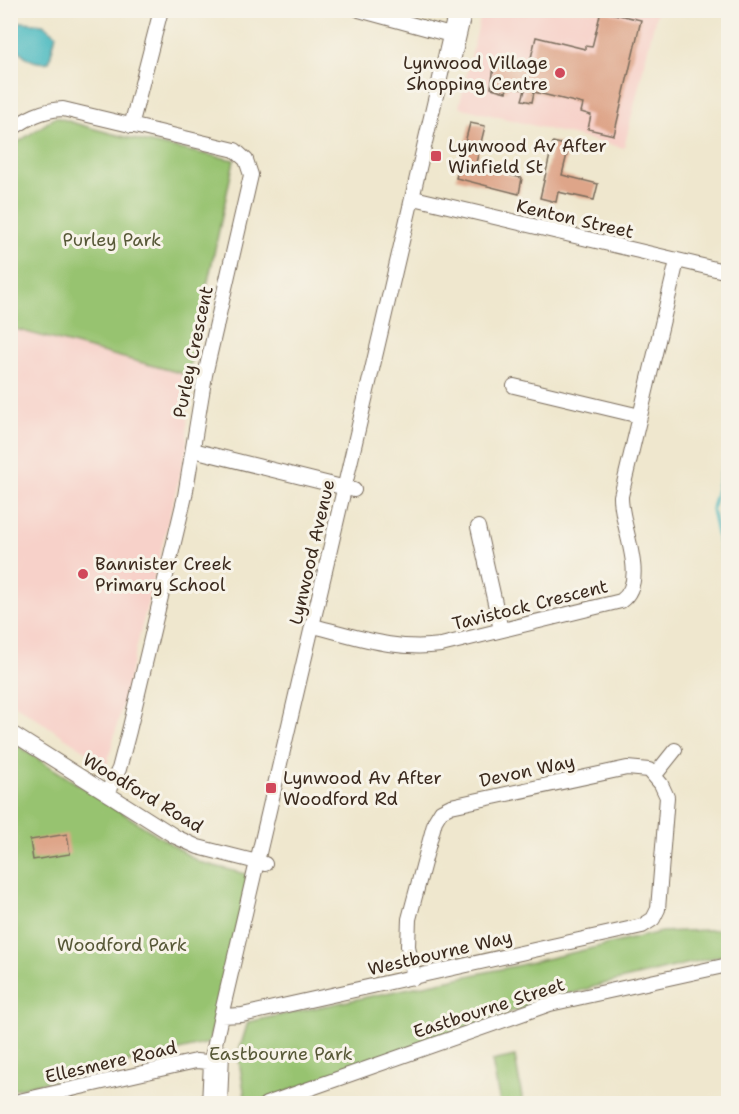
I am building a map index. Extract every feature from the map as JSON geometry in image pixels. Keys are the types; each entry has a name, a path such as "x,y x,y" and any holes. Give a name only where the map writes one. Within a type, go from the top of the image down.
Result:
{"street":[{"path":"131,126 161,10"},
{"path":"359,10 413,23 458,23"},
{"name":"Lynwood Avenue","path":"209,1104 225,1016 458,23"},
{"name":"Purley Crescent","path":"10,130 33,115 47,110 63,109 235,150 246,160 251,176 205,375 185,496 129,731 119,769 107,793"},
{"name":"Kenton Street","path":"418,199 729,272"},
{"name":"Tavistock Crescent","path":"317,627 395,647 415,648 441,645 621,601 628,596 635,575 621,509 621,496 677,261"},
{"path":"514,386 640,416"},
{"path":"193,450 350,489"},
{"path":"478,527 501,630"},
{"name":"Woodford Road","path":"10,732 198,848 261,863"},
{"path":"655,775 675,750"},
{"name":"Devon Way","path":"414,978 408,946 409,919 435,821 441,811 452,806 627,768 641,767 655,775"},
{"name":"Westbourne Way","path":"225,1016 414,978 642,926 653,919 658,909 667,797 655,775"},
{"name":"Eastbourne Street","path":"266,1104 550,1004 729,965"},
{"name":"Ellesmere Road","path":"10,1103 33,1101 196,1061 216,1063"},
{"name":"Lynwood Avenue","path":"216,1063 220,1104"}],"shaded area":[{"path":"482,11 657,11 624,148 459,107"},
{"name":"Bannister Creek Primary School","path":"10,328 188,375 187,447 107,765 11,702"}],"green space":[{"name":"Purley Park","path":"56,117 122,136 234,160 188,375 11,328 11,147"},
{"name":"Woodford Park","path":"10,741 199,862 250,875 209,1043 11,1090"},
{"name":"Eastbourne Park","path":"728,929 728,954 603,984 510,1012 255,1103 246,1103 238,1054 248,1022 520,965 661,932"},
{"path":"515,1056 523,1103 500,1103 492,1061"}],"water":[{"path":"11,23 43,24 56,34 49,62 42,63 32,60 23,55 11,42"}],"building":[{"name":"Lynwood Village Shopping Centre","path":"601,11 641,20 614,135 588,129 591,115 581,112 583,104 534,92 532,102 522,100 525,90 508,86 506,92 491,88 495,59 523,66 530,62 536,37 585,49 585,46 592,47"},
{"path":"470,123 485,126 475,167 522,178 519,194 456,178"},
{"path":"553,142 569,146 562,175 598,184 594,200 558,192 556,202 540,198"},
{"path":"67,834 70,854 33,860 30,840"}],"waterway":[{"path":"728,445 712,509 728,586"}],"place":[{"name":"Lynwood Village Shopping Centre","path":"560,73"},
{"name":"Lynwood Av After Winfield St","path":"436,156"},
{"name":"Bannister Creek Primary School","path":"83,574"},
{"name":"Lynwood Av After Woodford Rd","path":"271,788"}]}
